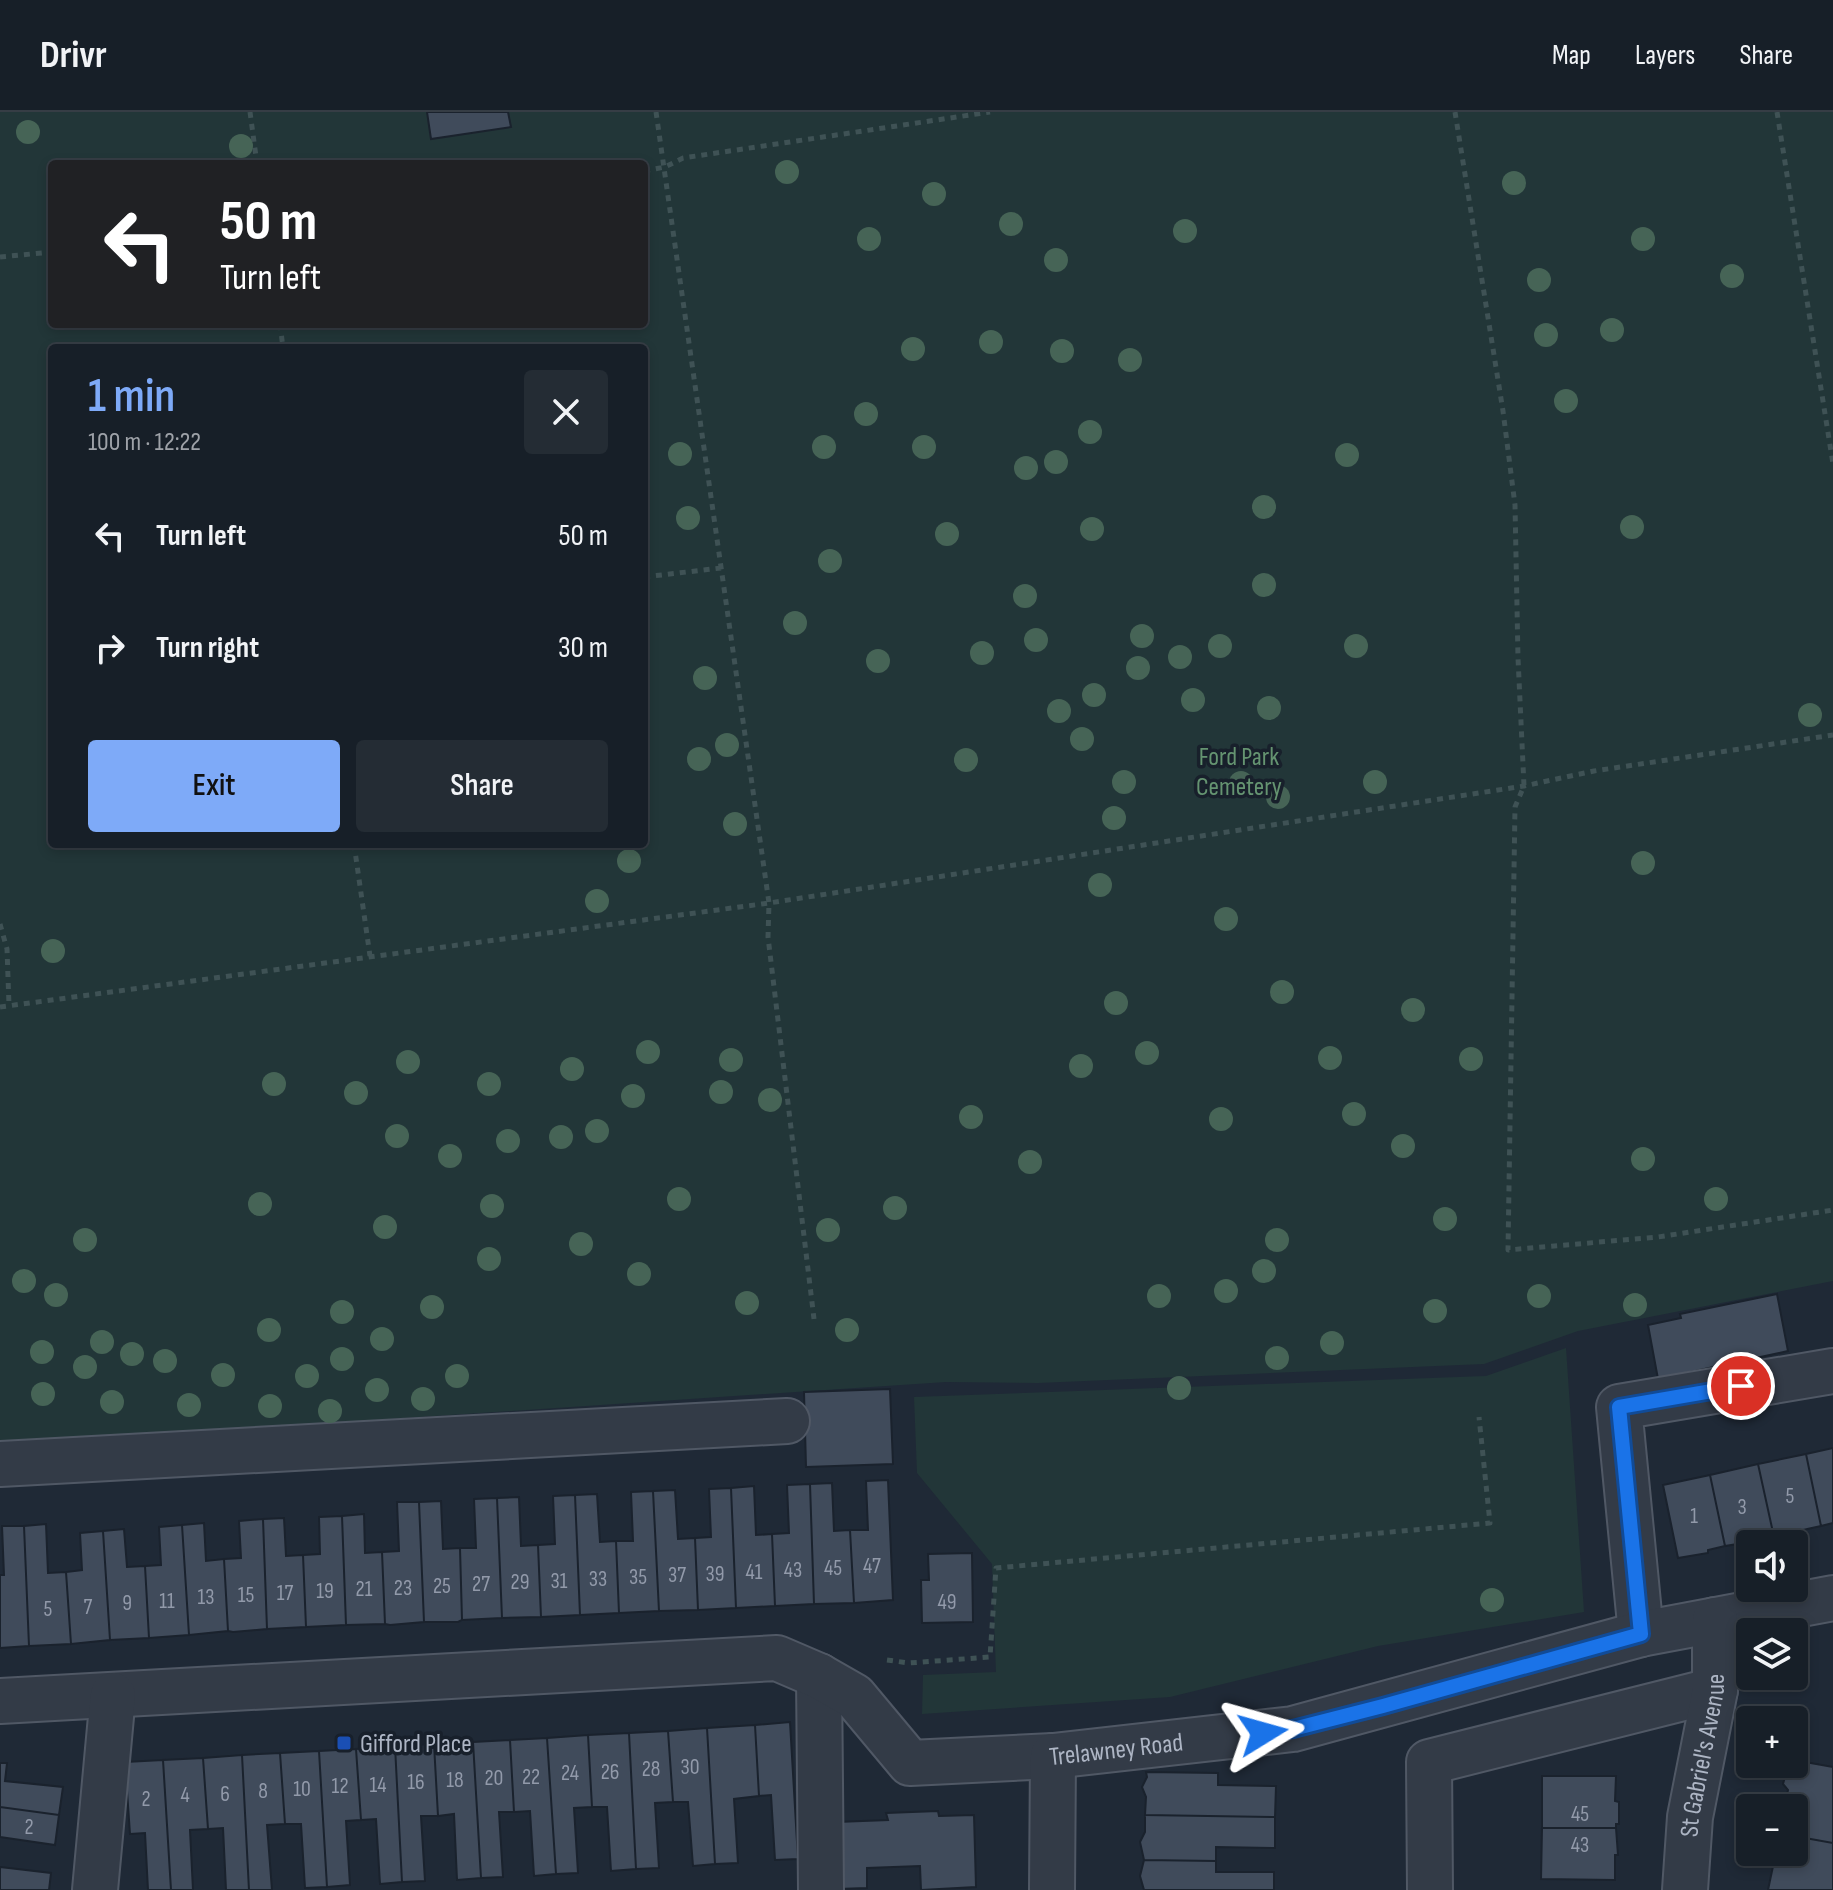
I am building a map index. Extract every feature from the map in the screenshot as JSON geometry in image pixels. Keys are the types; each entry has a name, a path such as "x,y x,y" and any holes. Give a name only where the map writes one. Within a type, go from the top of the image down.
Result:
{"street":[{"path":"1641,1634 1619,1407 1833,1371"},
{"path":"0,1464 787,1421"},
{"name":"Trelawney Road","path":"836,1686 910,1763 1053,1756 1293,1729 1641,1634 1833,1598"},
{"name":"St Gabriel's Avenue","path":"1685,1890 1690,1817 1715,1690 1715,1620"},
{"path":"0,1701 777,1658 836,1686 821,1890"},
{"path":"1430,1890 1429,1762 1715,1690"},
{"path":"95,1890 113,1695"},
{"path":"1052,1890 1053,1756"}],"path":[{"path":"250,112 256,160"},
{"path":"656,112 769,903 768,937 814,1319"},
{"path":"648,170 665,167 683,158 990,112"},
{"path":"1455,112 1515,505 1524,786 1515,807 1508,1250 1658,1237 1833,1210"},
{"path":"1777,112 1833,464"},
{"path":"0,257 48,252"},
{"path":"648,577 721,568"},
{"path":"0,1007 769,903 1833,735"},
{"path":"355,848 370,956"},
{"path":"0,924 7,949 9,1005"},
{"path":"836,1686 887,1660 909,1663 990,1657 996,1568 1490,1523 1479,1417"}],"green space":[{"name":"Ford Park Cemetery","path":"0,112 1833,112 1833,1281 1578,1331 1484,1364 1038,1383 946,1382 0,1445"},
{"path":"1566,1348 1584,1612 1378,1646 1170,1697 922,1714 923,1675 996,1672 992,1564 917,1473 914,1397 1486,1376"}],"building":[{"path":"427,112 508,112 511,127 431,139"},
{"path":"1777,1294 1788,1351 1658,1379 1648,1325 1681,1318 1680,1314"},
{"path":"890,1389 893,1464 806,1467 804,1392"},
{"path":"1833,1448 1833,1523 1821,1526 1806,1454"},
{"path":"1806,1454 1821,1526 1803,1530 1772,1530 1758,1464"},
{"path":"1758,1464 1772,1530 1736,1530 1736,1544 1725,1546 1710,1475"},
{"path":"1710,1475 1725,1546 1708,1550 1708,1553 1678,1558 1663,1485"},
{"path":"888,1480 893,1600 854,1603 850,1530 868,1530 866,1481"},
{"path":"832,1483 834,1531 850,1530 854,1603 814,1604 810,1484"},
{"path":"810,1484 814,1604 775,1606 772,1534 789,1533 787,1485"},
{"path":"754,1486 756,1535 772,1534 775,1606 736,1608 731,1488"},
{"path":"731,1488 736,1608 698,1610 695,1538 711,1537 709,1489"},
{"path":"675,1490 678,1539 695,1538 698,1610 659,1611 653,1491"},
{"path":"653,1491 659,1611 619,1613 616,1541 633,1541 631,1492"},
{"path":"597,1494 600,1542 616,1541 619,1613 580,1615 575,1495"},
{"path":"575,1495 580,1615 541,1617 538,1545 555,1544 553,1496"},
{"path":"519,1497 521,1546 538,1545 541,1617 502,1618 497,1498"},
{"path":"497,1498 502,1618 462,1620 460,1548 476,1548 474,1499"},
{"path":"441,1501 443,1549 460,1548 462,1620 424,1622 419,1502"},
{"path":"397,1502 419,1502 424,1622 390,1625 385,1624 382,1552 399,1551"},
{"path":"364,1514 365,1553 382,1552 385,1624 346,1625 342,1516"},
{"path":"342,1516 346,1625 306,1627 303,1555 320,1554 319,1517"},
{"path":"284,1518 286,1556 303,1555 306,1627 267,1629 263,1519"},
{"path":"263,1519 267,1629 228,1631 224,1559 241,1558 239,1521"},
{"path":"204,1523 206,1561 224,1559 228,1631 189,1635 182,1525"},
{"path":"46,1524 48,1573 66,1572 71,1644 29,1646 24,1526"},
{"path":"182,1525 189,1635 149,1638 145,1566 161,1565 159,1527"},
{"path":"2,1526 24,1526 29,1646 0,1648 0,1575 4,1575"},
{"path":"124,1529 127,1567 145,1566 149,1638 110,1640 103,1531"},
{"path":"103,1531 110,1640 71,1644 66,1572 82,1570 80,1533"},
{"path":"972,1553 973,1622 922,1623 921,1580 929,1580 928,1554"},
{"path":"790,1722 798,1859 775,1860 771,1795 759,1796 755,1725"},
{"path":"755,1725 759,1796 734,1799 738,1863 715,1864 707,1728"},
{"path":"707,1728 715,1864 693,1866 688,1802 673,1802 668,1731"},
{"path":"668,1731 673,1802 655,1803 659,1868 636,1869 629,1733"},
{"path":"629,1733 636,1869 611,1871 607,1807 592,1807 588,1735"},
{"path":"588,1735 592,1807 574,1808 578,1873 556,1874 547,1738"},
{"path":"547,1738 556,1874 534,1876 530,1811 514,1812 510,1740"},
{"path":"510,1740 514,1812 499,1812 503,1877 481,1878 473,1742"},
{"path":"473,1742 481,1878 457,1880 454,1814 438,1816 434,1744"},
{"path":"434,1744 438,1816 421,1816 425,1881 402,1882 395,1746"},
{"path":"395,1746 402,1882 380,1884 376,1819 361,1820 356,1749"},
{"path":"356,1749 361,1820 346,1821 350,1885 327,1887 319,1751"},
{"path":"319,1751 327,1887 305,1888 301,1824 285,1824 280,1753"},
{"path":"280,1753 285,1824 267,1825 272,1890 249,1890 242,1755"},
{"path":"242,1755 249,1890 226,1890 223,1828 208,1829 203,1758"},
{"path":"203,1758 208,1829 190,1830 193,1890 171,1890 163,1760"},
{"path":"163,1760 171,1890 148,1890 145,1833 130,1834 125,1762"},
{"path":"0,1763 7,1763 5,1781 63,1787 59,1815 0,1807"},
{"path":"1808,1763 1833,1767 1833,1843 1808,1839 1808,1794 1787,1794 1783,1784 1785,1778 1808,1778"},
{"path":"1146,1772 1218,1773 1218,1785 1276,1786 1275,1817 1145,1815 1146,1797 1142,1787"},
{"path":"1542,1776 1616,1776 1615,1801 1619,1802 1619,1824 1616,1828 1542,1828"},
{"path":"0,1807 59,1815 55,1845 0,1837"},
{"path":"938,1811 939,1816 974,1815 976,1887 921,1890 920,1866 867,1868 867,1888 838,1889 836,1822 888,1820 886,1813"},
{"path":"1145,1815 1275,1817 1275,1848 1216,1847 1216,1861 1144,1860 1140,1842 1145,1832"},
{"path":"1542,1828 1616,1828 1618,1855 1615,1855 1615,1880 1541,1879"},
{"path":"1808,1839 1833,1843 1833,1890 1768,1890 1773,1866 1808,1866"},
{"path":"1144,1860 1216,1861 1216,1872 1274,1872 1274,1890 1144,1890 1140,1876"},
{"path":"0,1867 51,1873 49,1890 0,1890"}],"place":[{"name":"Gifford Place","path":"344,1743"}],"route":[{"path":"1263,1733 1293,1729 1383,1706 1641,1634 1619,1407 1741,1386"}]}
